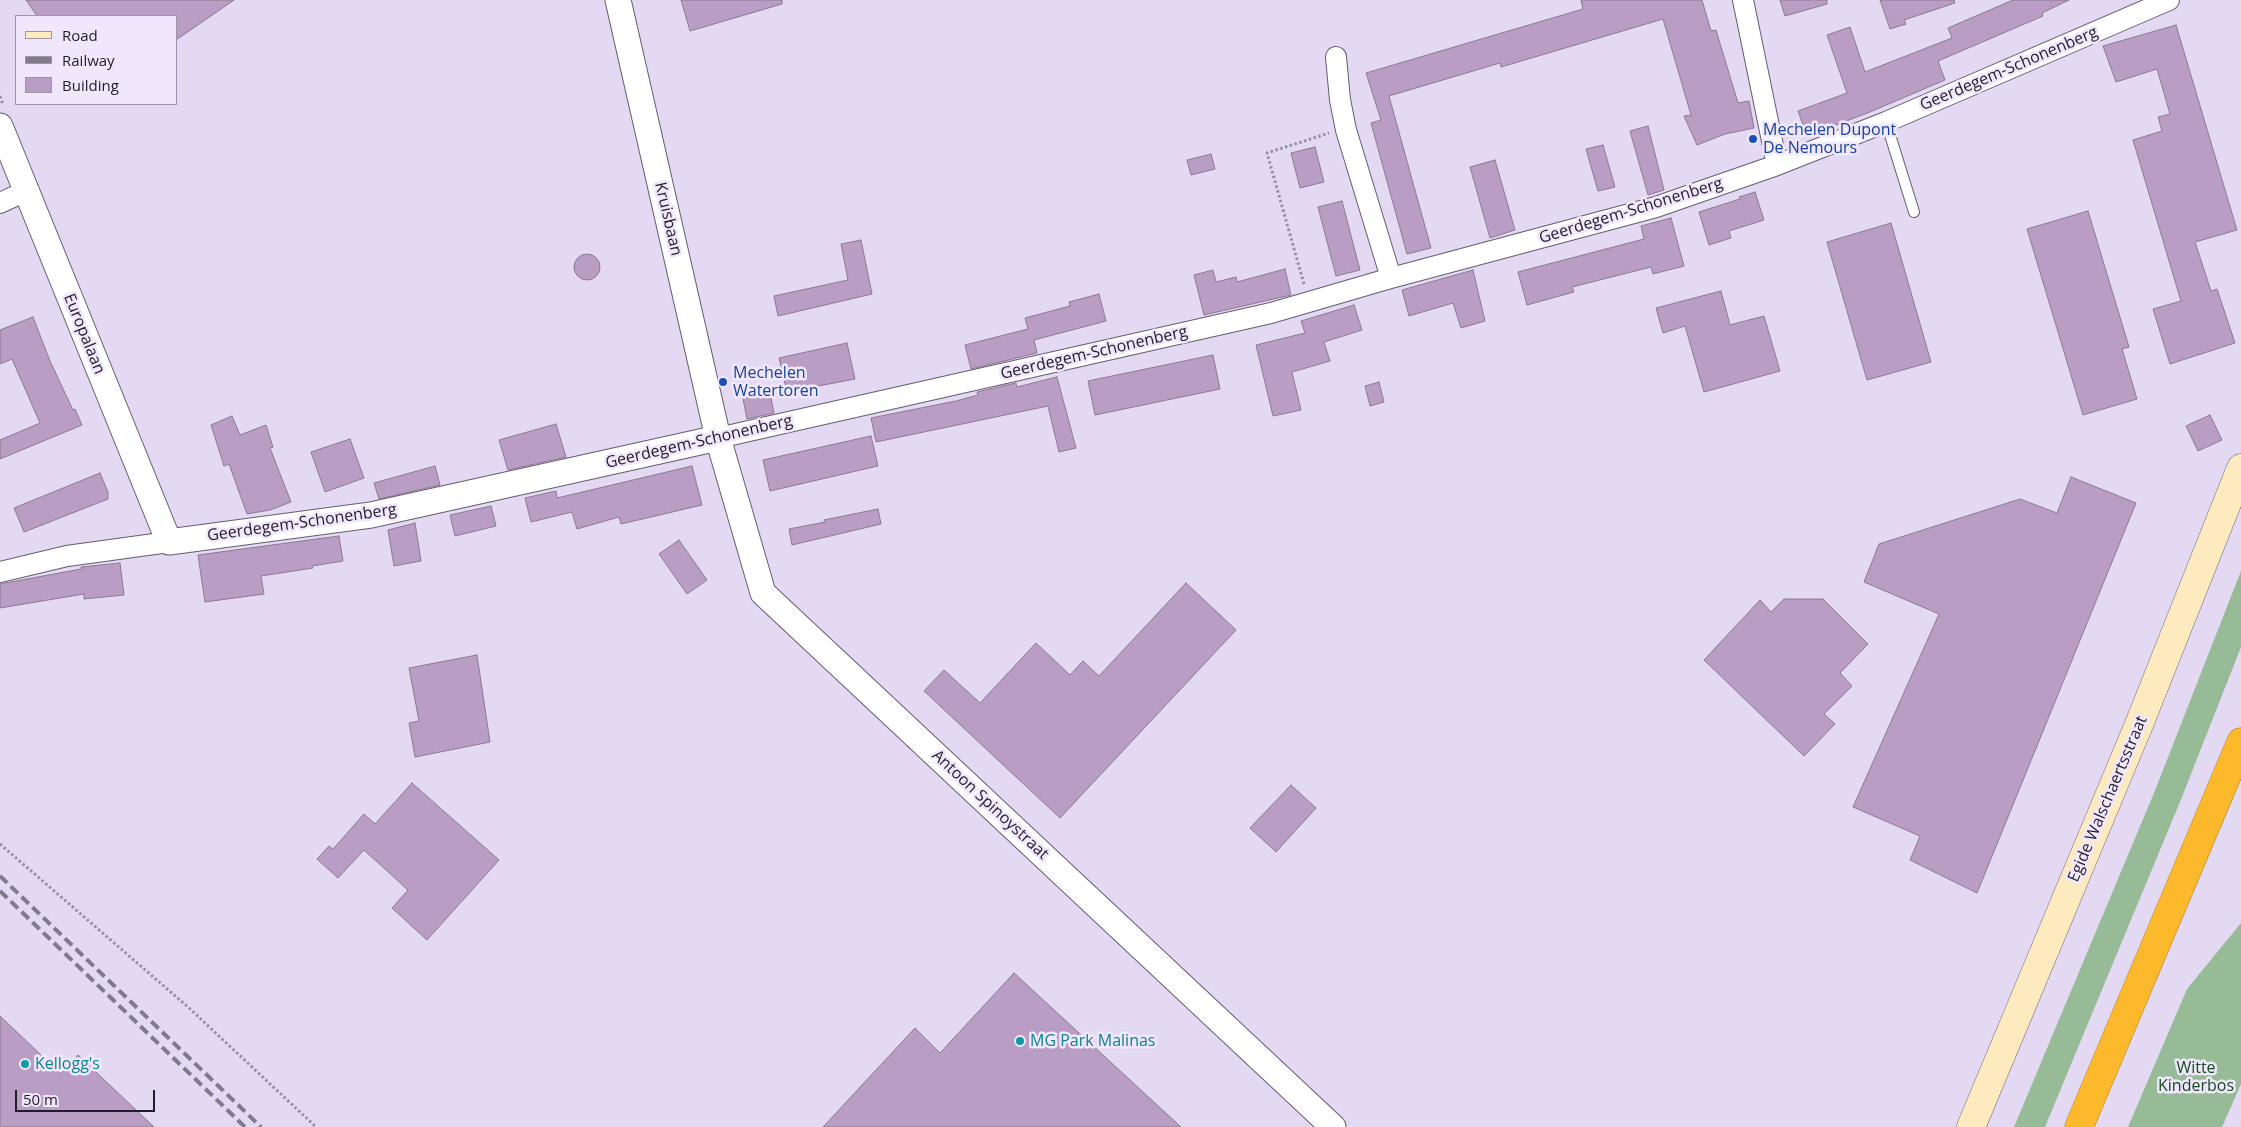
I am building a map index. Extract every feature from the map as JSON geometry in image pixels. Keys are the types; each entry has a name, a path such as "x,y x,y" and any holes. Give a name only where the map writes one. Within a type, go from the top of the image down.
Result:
{"highway":[{"path":"2079,1127 2241,742"}],"main road":[{"name":"Egide Walschaertsstraat","path":"1970,1127 2140,722 2241,468"}],"street":[{"name":"Kruisbaan","path":"618,0 718,438"},
{"path":"1743,0 1777,165"},
{"name":"Geerdegem-Schonenberg","path":"0,572 67,556 372,515 1271,313 1391,278 1656,207 1777,165 1886,122 2169,0"},
{"path":"1336,57 1340,100 1346,130 1391,278"},
{"name":"Europalaan","path":"0,126 169,542"},
{"path":"0,202 26,192"},
{"name":"Antoon Spinoystraat","path":"718,438 763,593 1333,1127"}],"lane":[{"path":"1886,122 1914,212"}],"path":[{"path":"1304,285 1267,153 1334,131 1346,130"},
{"path":"0,844 188,1007 316,1127"}],"green space":[{"path":"2241,571 2241,647 2182,797 2045,1127 2014,1127 2154,793"},
{"name":"Witte Kinderbos","path":"2241,923 2241,1084 2222,1127 2128,1127 2187,989"}],"building":[{"path":"26,0 234,0 178,39 178,15 36,15"},
{"path":"681,0 782,0 782,4 690,31"},
{"path":"1581,0 1702,0 1711,31 1716,30 1738,103 1749,101 1754,128 1725,134 1697,145 1684,116 1691,115 1663,19 1501,67 1500,63 1389,96 1431,248 1407,254 1371,123 1381,120 1366,73 1583,9"},
{"path":"1780,0 1827,0 1827,4 1785,16"},
{"path":"1880,0 1954,0 1955,3 1904,20 1906,24 1890,29"},
{"path":"2013,0 2069,0 2042,13 2043,16 1938,61 1945,80 1807,136 1798,111 1847,93 1827,35 1850,27 1865,72 1952,38 1948,28"},
{"path":"2176,25 2237,230 2195,242 2211,291 2217,289 2235,343 2170,364 2153,309 2181,301 2133,140 2162,131 2158,117 2170,114 2157,69 2116,82 2103,46"},
{"path":"1648,126 1664,190 1648,195 1630,131"},
{"path":"1603,145 1615,187 1598,191 1586,149"},
{"path":"1315,147 1324,182 1300,188 1291,153"},
{"path":"1211,154 1215,169 1191,175 1187,160"},
{"path":"1495,160 1515,230 1490,238 1470,167"},
{"path":"1755,192 1764,220 1729,231 1731,238 1709,245 1699,212 1740,199 1739,197"},
{"path":"1342,201 1360,270 1336,276 1318,207"},
{"path":"2088,211 2129,347 2122,349 2137,399 2083,415 2027,229"},
{"path":"1671,218 1684,266 1653,274 1651,267 1572,287 1574,292 1527,305 1518,272 1644,239 1641,226"},
{"path":"1891,223 1931,362 1867,380 1827,242"},
{"path":"861,240 872,294 778,316 774,296 848,280 841,244"},
{"path":"587,254 596,258 600,267 596,276 587,280 578,276 574,267 578,258"},
{"path":"1285,269 1291,295 1204,315 1194,275 1213,270 1216,282 1236,277 1237,282"},
{"path":"1473,270 1485,321 1461,328 1453,303 1409,316 1402,290"},
{"path":"1721,291 1730,325 1764,316 1780,371 1704,392 1685,326 1663,333 1656,308"},
{"path":"1099,294 1106,321 1034,340 1037,353 971,369 965,345 1028,329 1025,318 1070,306 1069,302"},
{"path":"1354,305 1362,330 1324,342 1330,361 1292,372 1301,410 1273,416 1256,345 1305,333 1301,321"},
{"path":"33,317 50,361 82,425 0,459 0,440 40,423 12,359 0,364 0,330"},
{"path":"847,343 855,379 787,392 779,358"},
{"path":"1213,355 1220,389 1095,415 1088,381"},
{"path":"1057,377 1076,448 1059,452 1048,406 876,442 871,418 956,401 978,395 977,392 1016,383 1017,387"},
{"path":"1379,382 1384,402 1370,406 1365,386"},
{"path":"769,388 774,413 747,419 742,394"},
{"path":"2210,415 2222,440 2198,451 2186,426"},
{"path":"232,416 240,435 266,425 273,447 270,448 291,502 270,510 247,514 229,464 224,466 211,425"},
{"path":"556,424 566,457 508,470 499,440"},
{"path":"871,436 878,466 770,491 763,460"},
{"path":"350,439 364,478 325,492 311,452"},
{"path":"435,466 440,485 379,499 374,483"},
{"path":"692,466 702,505 621,524 619,517 577,529 572,512 531,522 525,498 556,491 557,498"},
{"path":"100,473 108,492 108,499 24,532 14,508"},
{"path":"2071,477 2136,503 1977,893 1910,860 1920,836 1853,807 1939,614 1864,582 1879,544 2020,499 2057,513"},
{"path":"491,506 496,526 455,536 450,515"},
{"path":"878,509 881,524 792,545 789,529"},
{"path":"415,523 421,561 394,566 388,530"},
{"path":"339,536 343,561 261,576 264,594 205,602 198,555"},
{"path":"679,540 707,580 687,594 659,554"},
{"path":"120,563 124,595 84,599 84,594 0,608 0,584 81,569 81,567"},
{"path":"1186,583 1236,630 1060,818 924,691 944,670 980,703 1036,643 1070,675 1083,661 1099,676"},
{"path":"1784,599 1823,599 1868,644 1840,673 1852,686 1824,714 1835,724 1804,756 1704,660 1760,600 1771,612"},
{"path":"477,655 490,742 415,757 409,723 419,721 409,668"},
{"path":"412,783 499,860 427,940 392,908 408,890 364,850 338,878 317,859 329,846 333,849 364,814 375,824"},
{"path":"1291,785 1316,808 1276,852 1250,828"},
{"name":"MG Park Malinas","path":"1014,973 1181,1127 823,1127 915,1028 940,1053"},
{"name":"Kellogg's","path":"0,1016 61,1074 78,1055 154,1127 0,1127"}],"railway":[{"path":"0,876 261,1127"},
{"path":"0,891 245,1127"}],"place":[{"name":"Mechelen Dupont De Nemours","path":"1753,139"},
{"name":"Mechelen Watertoren","path":"723,382"},
{"name":"MG Park Malinas","path":"1020,1041"},
{"name":"Kellogg's","path":"25,1064"}]}
